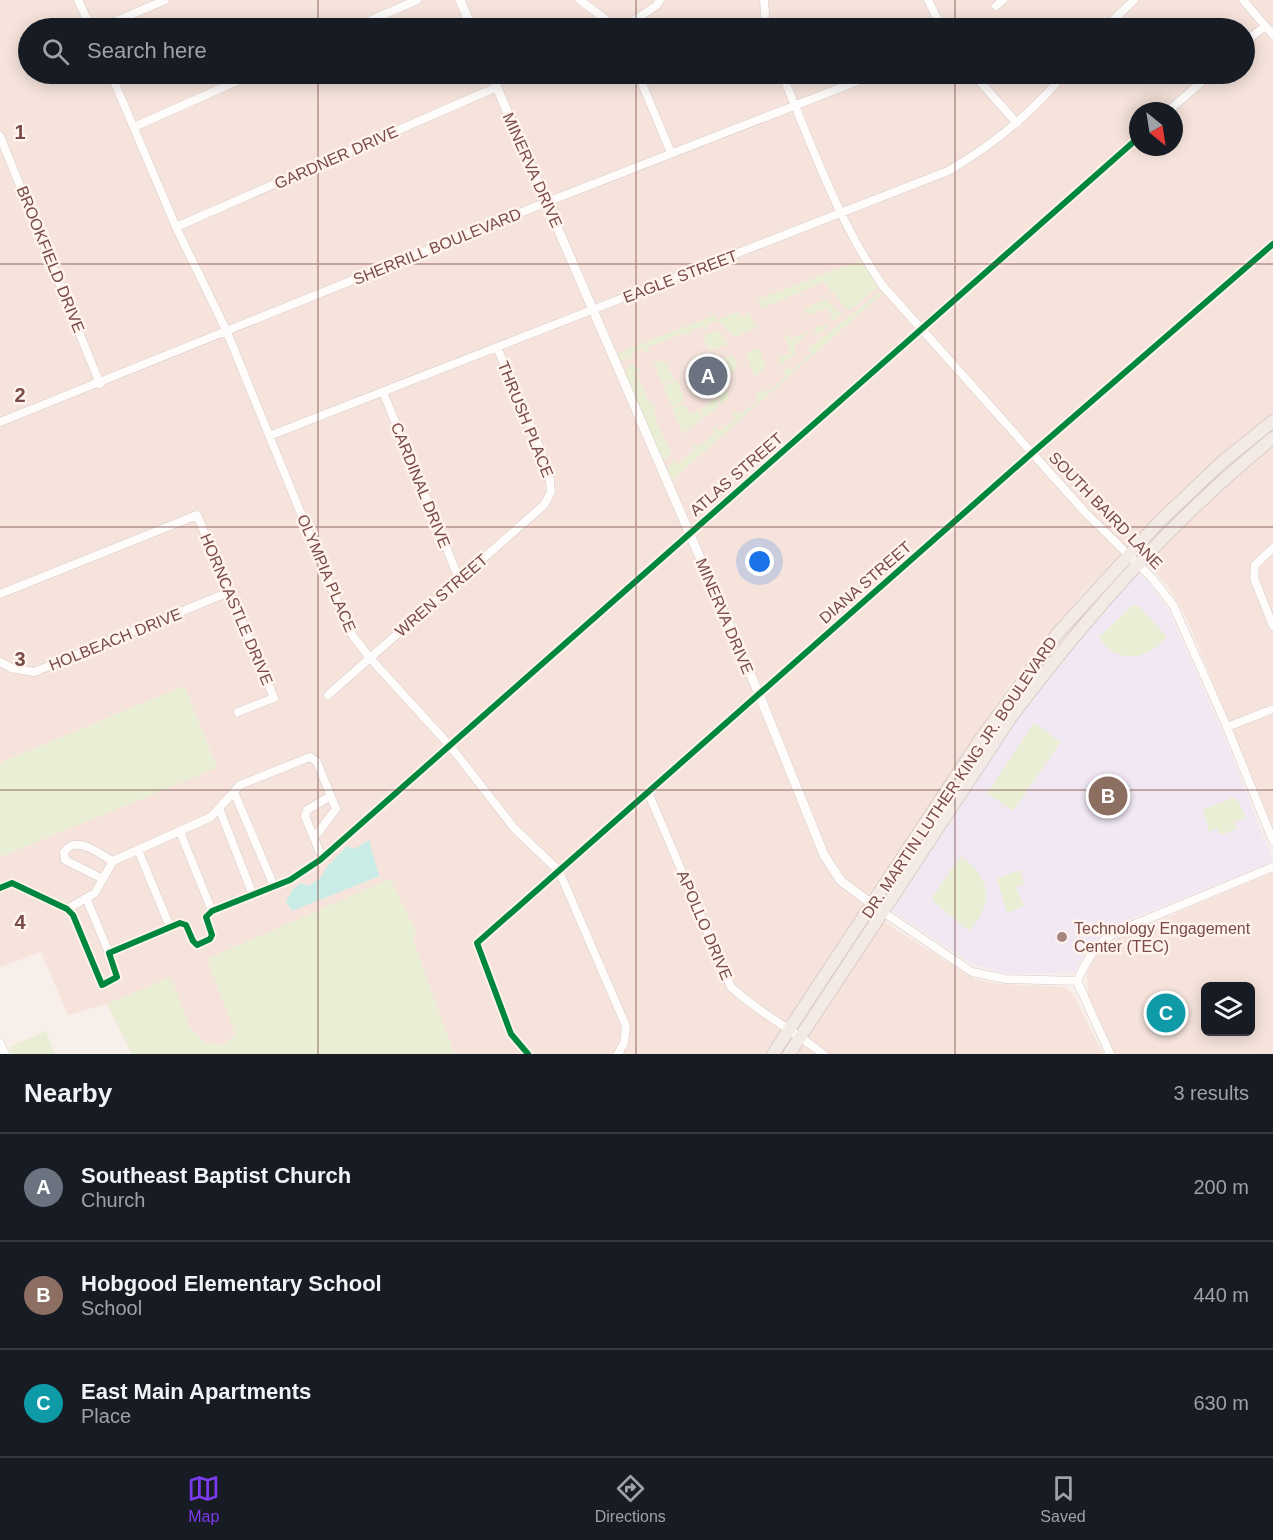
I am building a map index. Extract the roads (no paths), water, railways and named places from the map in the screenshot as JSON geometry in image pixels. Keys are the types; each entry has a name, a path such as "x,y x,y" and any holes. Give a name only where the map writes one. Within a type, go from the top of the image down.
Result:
{"main road":[{"name":"DR. MARTIN LUTHER KING JR. BOULEVARD","path":"772,1054 1020,682 1057,634 1128,554 1221,464 1273,421"},
{"name":"DR. MARTIN LUTHER KING JR. BOULEVARD","path":"789,1054 1011,717 1096,608 1203,497 1273,438"}],"street":[{"path":"78,0 86,18"},
{"path":"123,18 165,0"},
{"path":"376,18 417,0"},
{"path":"460,0 468,18"},
{"path":"580,0 604,18"},
{"path":"638,18 657,5 660,0"},
{"path":"764,0 765,18"},
{"path":"928,0 937,18"},
{"path":"1243,0 1273,35"},
{"path":"1115,18 1130,1"},
{"path":"1255,35 1265,26"},
{"name":"OLYMPIA PLACE","path":"115,84 176,227 227,332 348,629 369,657 451,747 514,828 559,871 626,1026 624,1043 618,1054"},
{"path":"134,127 231,84"},
{"name":"MINERVA DRIVE","path":"495,84 759,694 824,855 841,881 972,972 1006,978 1077,981"},
{"path":"642,84 671,153"},
{"name":"SOUTH BAIRD LANE","path":"786,84 841,213 860,252 883,286 1084,511 1137,563 1173,605 1227,727 1273,841"},
{"name":"SHERRILL BOULEVARD","path":"0,422 100,384 547,202 850,84"},
{"path":"983,84 1017,123"},
{"name":"EAGLE STREET","path":"269,436 948,171 982,152 1017,123 1054,84"},
{"path":"1178,102 1199,84"},
{"name":"GARDNER DRIVE","path":"176,227 496,87"},
{"name":"BROOKFIELD DRIVE","path":"0,136 100,384"},
{"name":"ATLAS STREET","path":"212,911 274,886 308,869 322,858 451,747 1129,146"},
{"name":"DIANA STREET","path":"528,1054 511,1034 477,943 1032,453 1273,244"},
{"name":"THRUSH PLACE","path":"497,347 549,470 551,492"},
{"name":"CARDINAL DRIVE","path":"383,392 459,579"},
{"name":"WREN STREET","path":"328,694 544,505 551,492"},
{"name":"HORNCASTLE DRIVE","path":"0,594 197,515 274,698 238,712"},
{"path":"1273,548 1255,565 1254,578 1273,626"},
{"name":"HOLBEACH DRIVE","path":"0,662 11,669 34,672 229,592"},
{"path":"1227,727 1273,710"},
{"path":"67,909 87,900 95,893 113,861 211,817 240,785 310,757 317,762 336,809 314,838"},
{"path":"234,792 274,886"},
{"name":"APOLLO DRIVE","path":"648,792 731,987 750,1005 801,1036 823,1054"},
{"path":"322,858 305,816 307,810 331,796"},
{"path":"219,808 254,894"},
{"path":"109,953 180,923 186,925 193,942 197,945 210,939 212,935 206,917 212,911 180,832"},
{"path":"104,879 65,860 63,852 73,844 81,844 113,861"},
{"path":"138,850 170,927"},
{"path":"1110,1054 1077,981 1089,955 1105,938 1273,867"},
{"path":"0,888 12,883 67,909 73,915 102,985 117,977 87,900"},
{"path":"0,1043 4,1054"}],"water":[{"path":"369,840 379,876 292,911 286,902 293,889 301,883 308,886 322,877 325,869 347,846 354,849"}],"place":[{"name":"Southeast Baptist Church","path":"708,376"},
{"name":"Hobgood Elementary School","path":"1108,796"},
{"name":"Technology Engagement Center (TEC)","path":"1062,937"},
{"name":"East Main Apartments","path":"1166,1013"}]}
